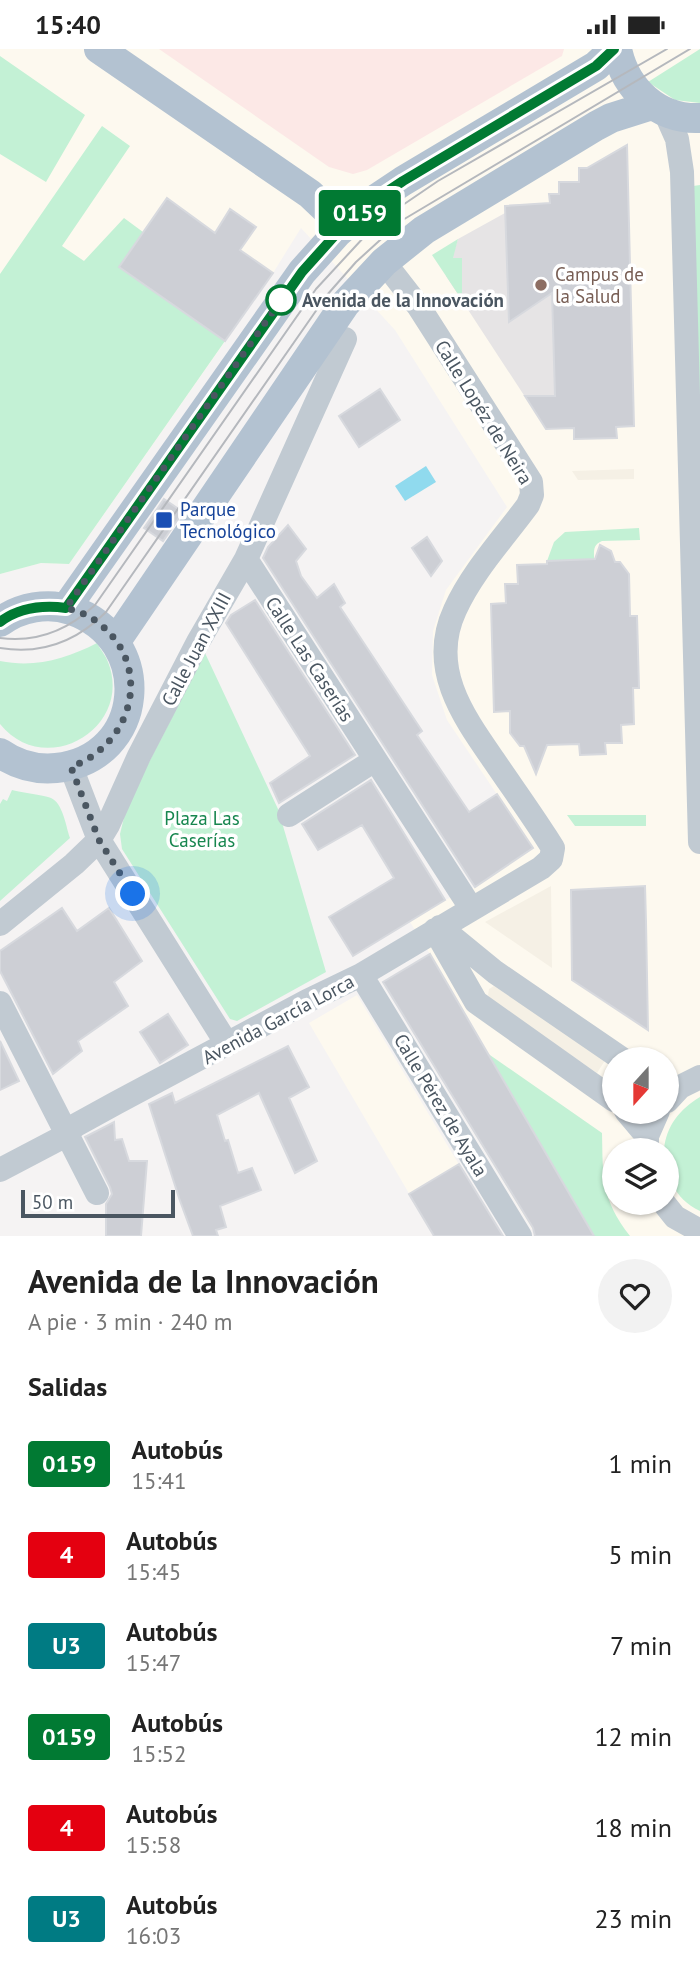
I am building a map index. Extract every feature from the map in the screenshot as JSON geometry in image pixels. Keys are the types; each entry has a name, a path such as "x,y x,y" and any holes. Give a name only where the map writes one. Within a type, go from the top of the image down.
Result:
{"main road":[{"path":"99,49 310,194 330,213 337,233"},
{"path":"66,608 281,300 337,233 376,199 596,66 616,49 632,85 658,108 680,117 700,118"},
{"path":"116,641 345,304 384,262 424,230 603,122 633,109 658,108"},
{"path":"1,755 21,765 43,770 71,767 96,755 115,736 126,714 131,690 127,663 116,641 96,621 66,608 50,606 33,607 2,619"}],"street":[{"path":"658,108 677,139 682,172 700,842"},
{"name":"Calle Lopéz de Neira","path":"384,262 419,307 531,482 532,495 528,505 463,592 448,629 446,658 450,685 463,715 553,848 551,859"},
{"name":"Calle Juan XXIII","path":"0,924 74,864 99,840 198,642 246,559 345,339"},
{"name":"Calle Las Caserías","path":"246,559 471,908"},
{"path":"289,815 375,759"},
{"path":"71,767 99,840 227,1044"},
{"name":"Avenida García Lorca","path":"0,1170 59,1139 76,1125 361,975 541,868 551,859"},
{"path":"437,928 495,972 604,1047"},
{"path":"437,928 476,1002 602,1091"},
{"path":"476,1002 481,988 495,972"},
{"name":"Calle Pérez de Ayala","path":"361,975 520,1236"},
{"path":"0,1003 97,1193"},
{"path":"673,1215 700,1231"}],"shaded area":[{"path":"0,49 700,49 700,1236 536,1236 383,982 430,954 410,922 445,900 473,888 533,848 447,720 432,675 433,631 446,590 507,507 395,330 301,228 273,273 69,564 41,563 0,574"},
{"path":"159,49 564,49 562,56 367,170 353,174 329,167"},
{"name":"Campus de la Salud","path":"627,145 634,426 617,427 617,438 574,439 574,428 546,429 446,276 458,239 505,213 505,205 550,203 549,194 559,193 559,182 578,182 579,168 587,168"},
{"path":"357,995 502,1236 434,1236 309,1023"}],"green space":[{"path":"700,49 700,103 675,100 648,82"},
{"path":"0,56 85,115 46,182 0,154"},
{"path":"102,126 130,146 62,246 84,261 124,218 143,232 119,267 225,341 69,564 41,563 0,574 0,274"},
{"path":"700,185 700,436 693,186"},
{"path":"458,239 453,258 462,258 462,293 458,294 432,255"},
{"path":"639,528 640,540 602,541 597,544 594,559 547,561 554,542 565,532"},
{"path":"97,643 108,662 113,686 108,707 97,725 81,739 61,746 40,747 19,740 0,724 0,661 50,661"},
{"name":"Plaza Las Caserías","path":"205,653 278,809 326,972 237,1021 230,1019 122,849 120,834 127,805"},
{"path":"12,790 48,797 55,801 61,810 70,838 0,901 0,804 3,799 7,801"},
{"path":"567,815 646,815 646,826 575,826"},
{"path":"487,1053 602,1133 602,1215 617,1215 630,1236 594,1236"},
{"path":"700,1097 700,1211 679,1194 679,1138 666,1138 672,1124 679,1124 679,1115"}],"sand":[{"path":"634,469 634,479 578,480 572,471"},
{"path":"551,886 552,968 485,922"},
{"path":"494,986 602,1056 602,1065 597,1073 490,1000 489,989"}],"water":[{"path":"426,466 436,482 405,501 395,486"}],"building":[{"name":"Campus de la Salud","path":"627,145 634,426 616,427 617,438 574,439 574,428 546,429 525,396 555,396 552,293 509,322 505,206 550,203 549,194 559,194 559,182 579,182 579,168 587,168"},
{"path":"167,198 215,233 230,209 256,227 240,250 273,273 225,341 119,267"},
{"path":"380,389 400,420 359,447 339,416"},
{"path":"164,499 183,512 163,541 144,528"},
{"path":"288,525 306,549 296,561 301,576 317,598 334,584 345,603 340,607 422,731 417,735 469,812 497,794 533,848 475,887 263,558 268,547"},
{"path":"427,537 442,561 431,576 412,548"},
{"path":"600,545 611,551 615,562 620,562 629,574 630,616 637,616 639,688 633,688 634,724 621,725 622,743 605,743 606,754 580,755 579,744 547,745 536,774 524,746 520,746 510,733 510,711 494,712 491,604 506,603 505,584 518,584 517,565 595,559"},
{"path":"255,600 355,755 279,803 270,783 310,756 226,623 231,615"},
{"path":"371,780 445,900 353,956 329,917 394,878 362,825 318,850 302,824"},
{"path":"645,886 648,1030 572,980 571,890"},
{"path":"62,908 77,931 109,908 142,961 114,982 128,1006 78,1041 82,1051 53,1074 0,971 0,951"},
{"path":"430,954 594,1236 535,1236 533,1228 383,982"},
{"path":"168,1014 188,1045 160,1063 140,1032"},
{"path":"0,1041 19,1081 0,1090"},
{"path":"288,1046 309,1087 289,1098 317,1161 295,1173 259,1093 217,1115 238,1173 252,1168 261,1190 220,1206 226,1227 216,1230 218,1236 193,1236 149,1104 172,1093 175,1103"},
{"path":"114,1122 115,1140 122,1139 129,1161 147,1161 141,1236 106,1236 106,1204 112,1194 85,1137"},
{"path":"459,1164 503,1236 434,1236 409,1194"}],"tram line":[{"path":"0,638 27,638 51,633 63,628 95,605 316,289 365,236 394,211 438,181 667,49"},
{"path":"0,648 30,649 58,643 83,631 106,612 327,295 356,262 401,221 690,49"}],"bus line":[{"name":"0159","path":"0,622 33,607 66,608 281,300 337,233 376,199 403,181 596,66 614,49"}],"place":[{"name":"Campus de la Salud","path":"541,285"},
{"name":"Avenida de la Innovación","path":"281,300"},
{"name":"Parque Tecnológico","path":"164,520"}],"route":[{"path":"133,894 99,840 71,767 96,755 115,736 126,714 131,690 127,663 116,641 96,621 66,608 281,300"}]}
